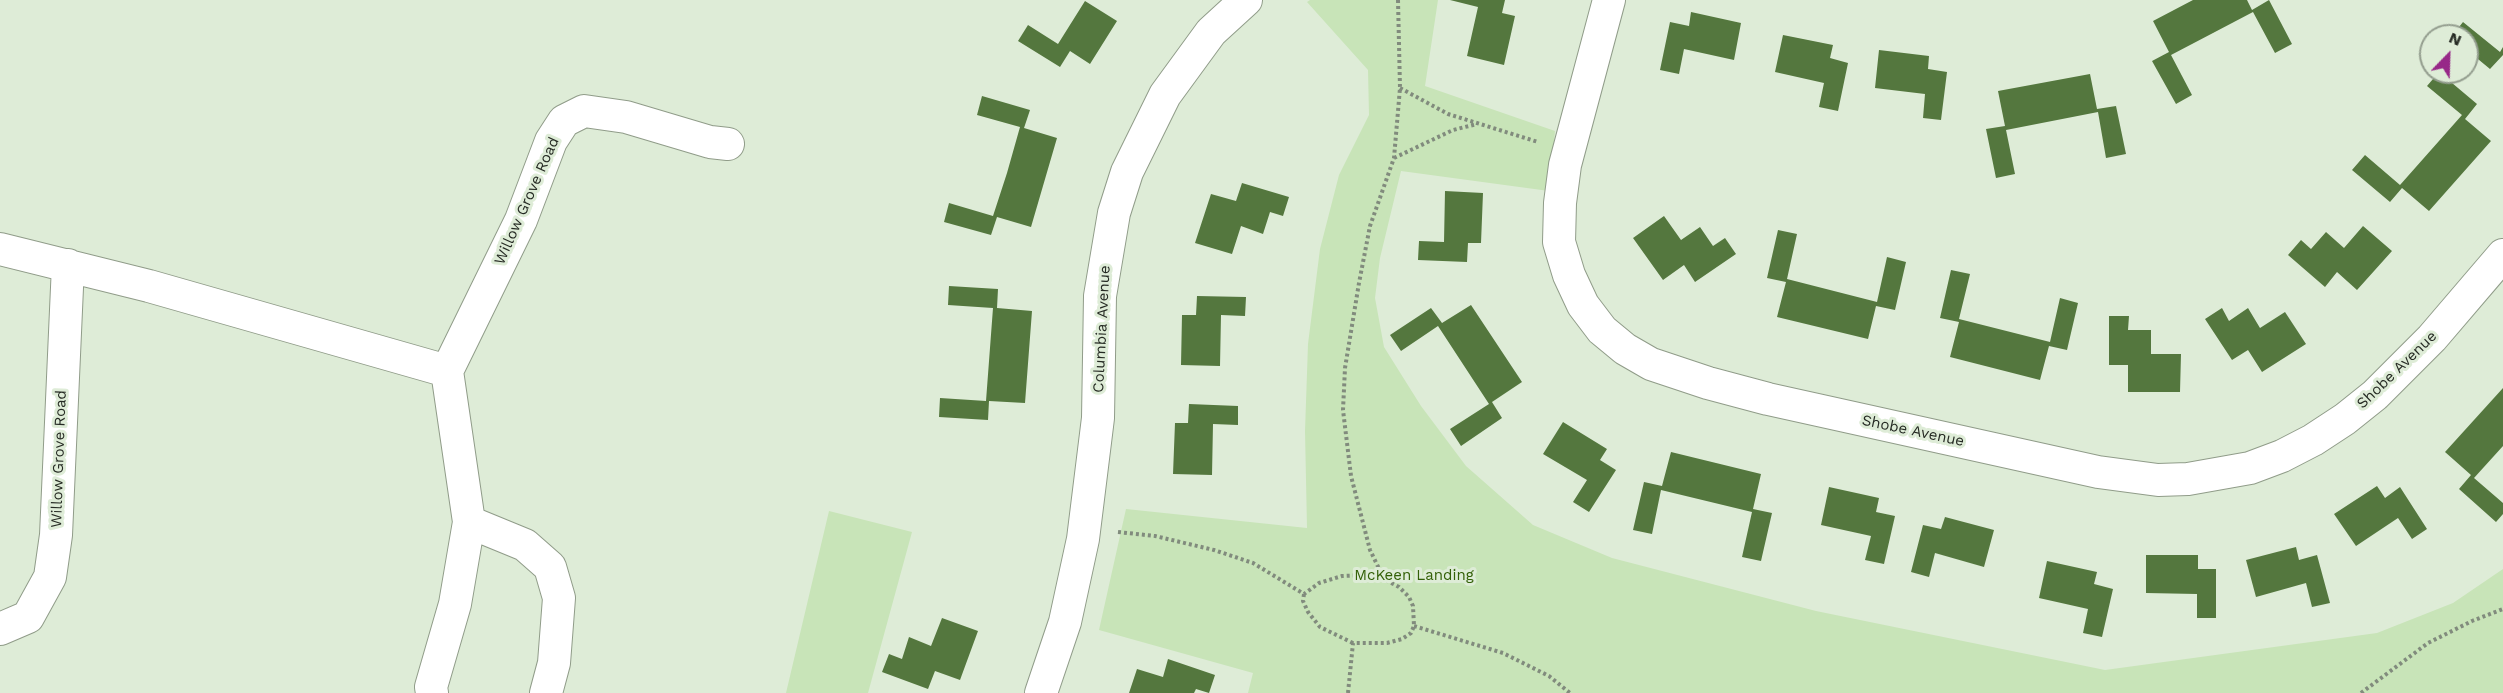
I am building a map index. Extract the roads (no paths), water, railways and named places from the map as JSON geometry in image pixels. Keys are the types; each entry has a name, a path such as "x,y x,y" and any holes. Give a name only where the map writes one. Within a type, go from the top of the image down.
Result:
{"street":[{"name":"Columbia Avenue","path":"1041,693 1065,622 1085,528 1098,418 1100,296 1106,254 1126,172 1165,95 1211,32 1246,0"},
{"name":"Shobe Avenue","path":"1609,0 1565,165 1560,203 1559,242 1569,275 1583,305 1602,330 1625,349 1651,364 1708,383 1768,399 2098,472 2158,480 2188,479 2250,468 2282,456 2313,440 2344,419 2375,394 2432,338 2503,255"},
{"name":"Willow Grove Road","path":"447,371 520,220 551,141 564,121 584,111 626,117 710,142 728,144"},
{"path":"0,249 68,265 447,371 469,522 455,604 432,693"},
{"name":"Willow Grove Road","path":"0,629 28,617 50,577 56,535 68,265"},
{"path":"469,522 525,545 550,567 559,598 554,663 546,693"}],"park label":[{"name":"McKeen Landing","path":"1414,576"}]}
